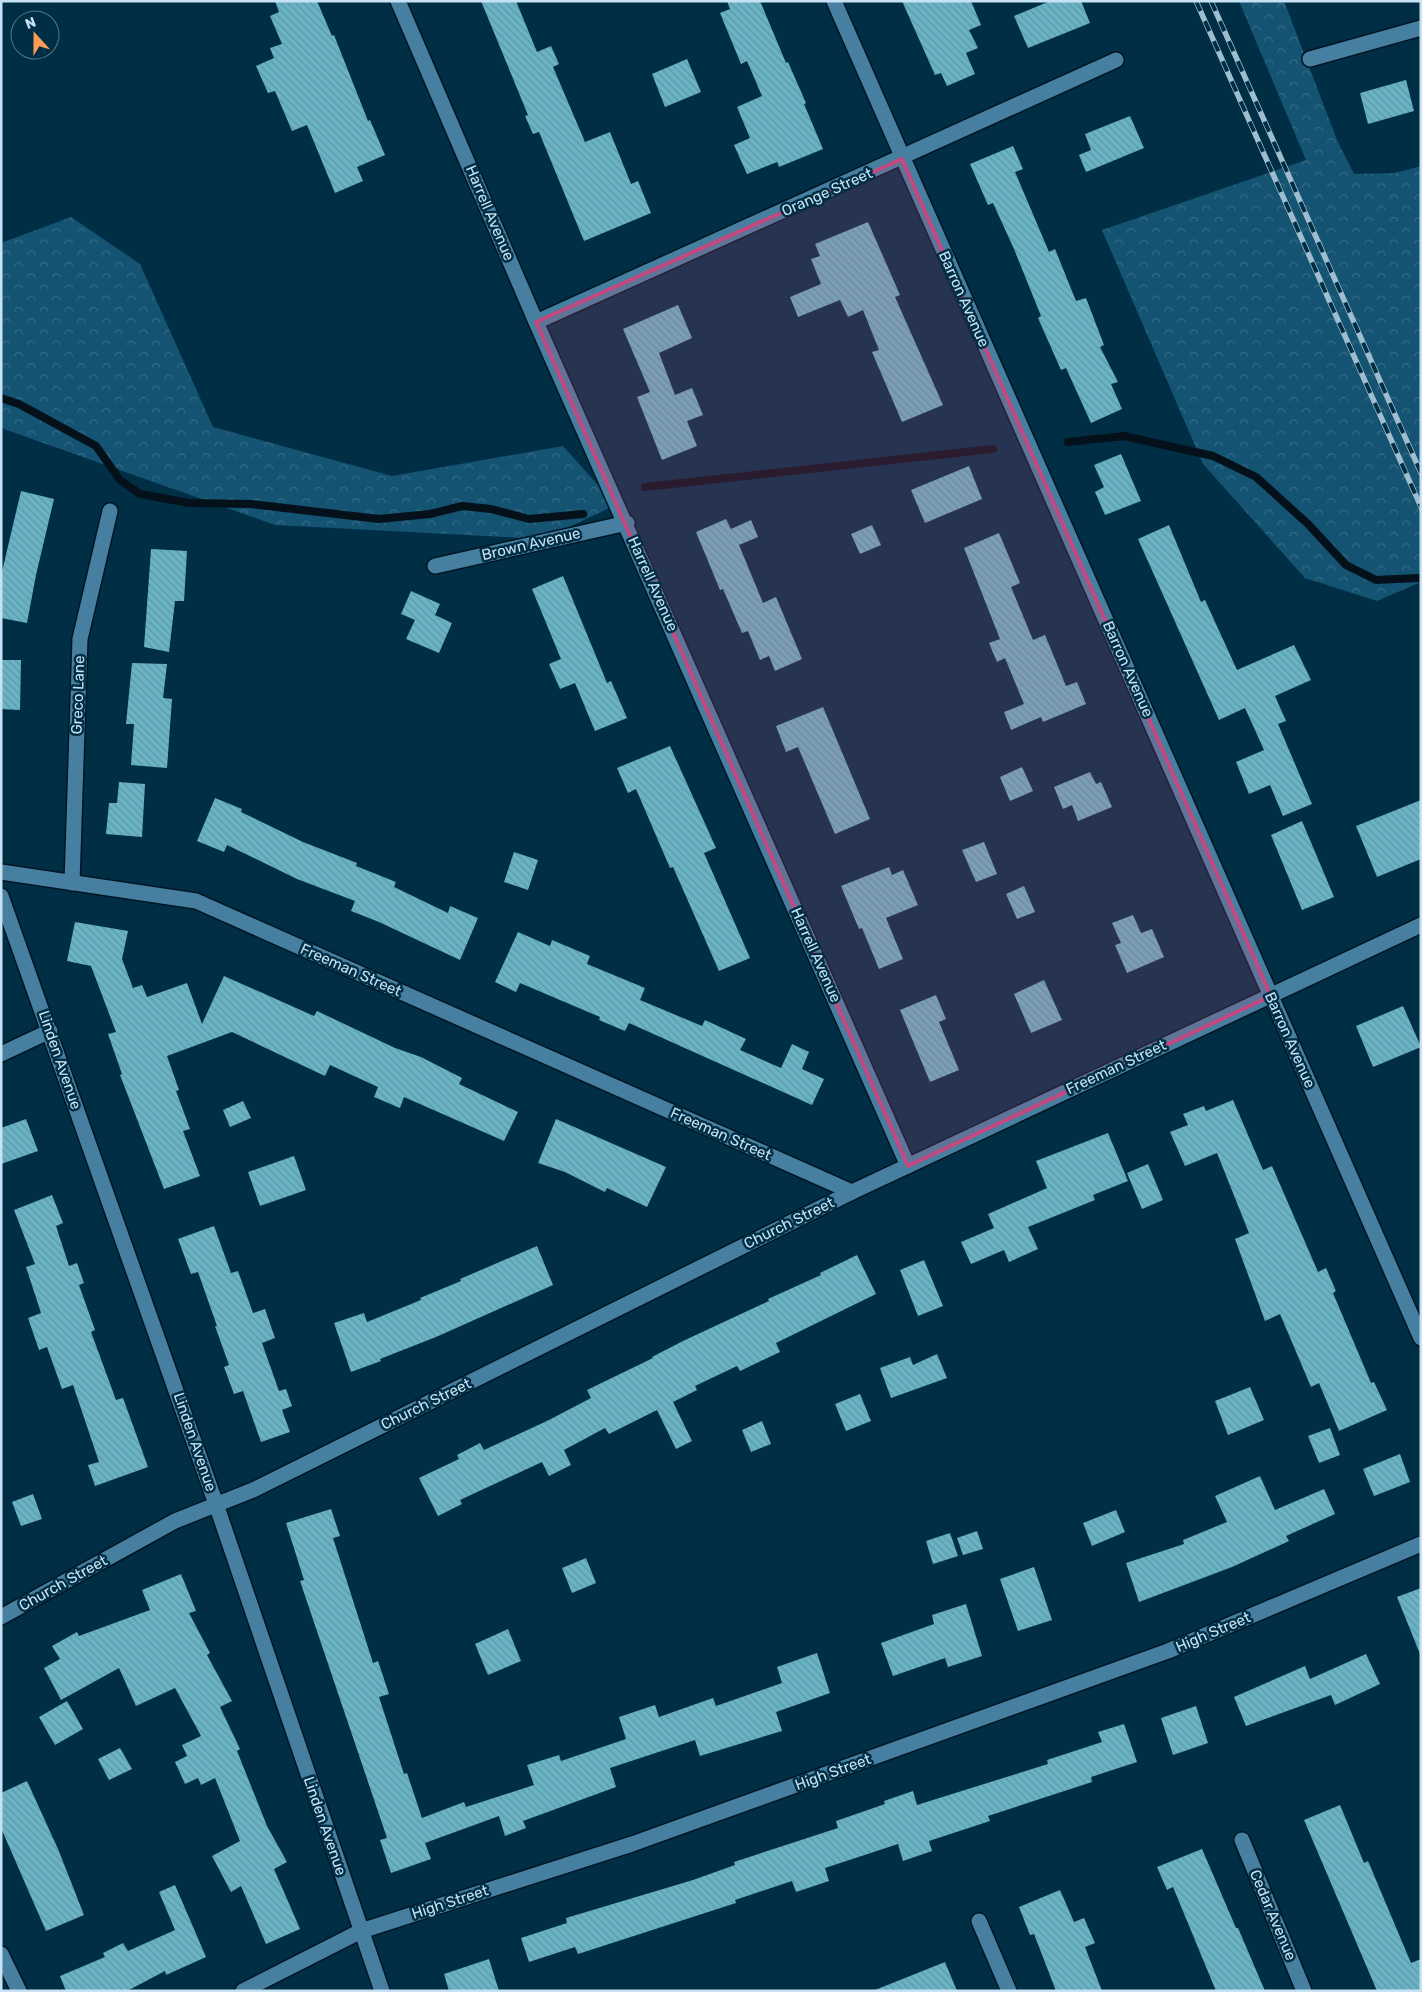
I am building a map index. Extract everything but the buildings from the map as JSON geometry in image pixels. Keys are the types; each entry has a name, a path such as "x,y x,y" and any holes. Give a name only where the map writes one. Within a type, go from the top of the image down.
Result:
{"street":[{"name":"Harrell Avenue","path":"398,1 536,322 627,523 908,1166"},
{"name":"Barron Avenue","path":"834,1 1421,1338"},
{"path":"1310,59 1421,28"},
{"name":"Orange Street","path":"536,322 902,159 1116,60"},
{"name":"Greco Lane","path":"72,883 80,638 110,511"},
{"name":"Brown Avenue","path":"435,566 627,523"},
{"name":"Freeman Street","path":"1,872 196,901 852,1192 1421,926"},
{"name":"Linden Avenue","path":"1,896 216,1504 382,1991"},
{"path":"1,1054 50,1031"},
{"name":"Church Street","path":"1,1617 176,1521 253,1490 852,1192"},
{"name":"High Street","path":"243,1991 361,1931 632,1844 1168,1651 1421,1544"},
{"name":"Cedar Avenue","path":"1242,1840 1304,1991"},
{"path":"979,1921 1009,1991"},
{"path":"1,1954 19,1991"}],"highlighted area":[{"path":"902,159 1271,996 908,1166 536,322"}],"green space":[{"path":"1239,1 1284,1 1337,140 1354,174 1395,173 1421,166 1421,582 1377,601 1305,578 1203,464 1102,230 1306,160"},
{"path":"71,217 140,264 213,427 392,476 563,446 616,505 543,539 275,525 1,428 1,243"}],"waterway":[{"path":"1,398 19,404 96,446 120,480 140,494 189,503 251,504 379,519 430,514 462,506 491,509 529,519 583,514"},
{"path":"1068,442 1124,436 1213,456 1256,477 1308,524 1346,565 1376,580 1418,578"},
{"path":"645,487 993,449"}],"railway":[{"path":"1196,1 1421,507"},
{"path":"1211,1 1421,473"}]}
